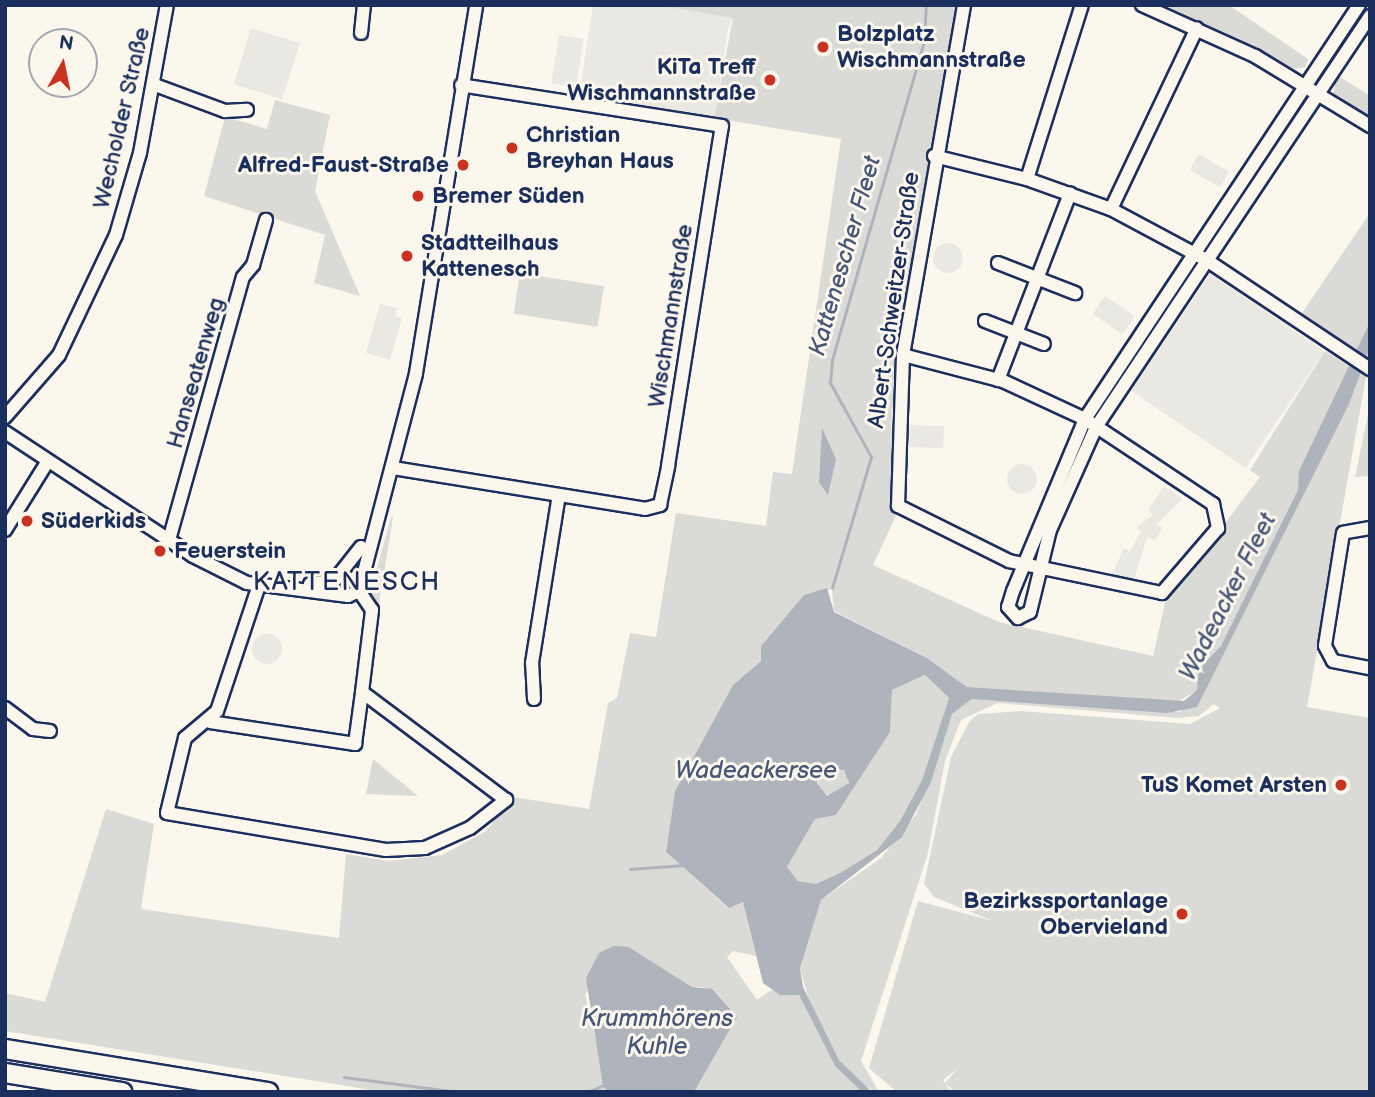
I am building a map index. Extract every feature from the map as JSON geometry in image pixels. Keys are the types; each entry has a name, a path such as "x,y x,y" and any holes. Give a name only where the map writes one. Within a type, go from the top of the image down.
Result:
{"highway":[{"path":"5,1049 269,1092"},
{"path":"5,1073 122,1092"}],"street":[{"name":"Wecholder Straße","path":"5,417 52,365 82,313 129,195 155,85 167,5"},
{"path":"361,33 363,5"},
{"path":"336,585 349,569 371,528 393,468 427,319 461,85 477,5"},
{"name":"Albert-Schweitzer-Straße","path":"964,5 934,156 903,355 898,506 961,542 1024,564"},
{"path":"1027,179 1082,5"},
{"path":"1142,5 1197,28 1306,85 1370,126"},
{"path":"1359,5 1195,253 1091,423 1024,564 1008,607 1018,618 1031,612 1038,569 1091,423 1208,261 1370,16"},
{"path":"1111,209 1197,28"},
{"path":"155,85 225,111 247,110"},
{"name":"Wischmannstraße","path":"393,468 645,509 660,505 722,126 461,85"},
{"path":"934,156 1027,179 1111,209 1208,261 1368,368"},
{"path":"998,380 1070,193"},
{"name":"Hanseatenweg","path":"169,540 243,277 253,265 266,220"},
{"path":"998,263 1075,293"},
{"path":"985,321 1044,344"},
{"path":"903,355 998,380 1091,423 1213,504 1219,528 1163,593 1024,564"},
{"path":"5,432 169,540 259,585 336,585 348,596 359,591"},
{"path":"5,530 48,461"},
{"path":"534,699 532,663 559,495"},
{"path":"210,722 355,744 372,610 359,591 371,528"},
{"path":"1370,528 1343,533 1325,646 1333,661 1370,668"},
{"path":"349,569 361,577"},
{"path":"259,585 210,722 185,738 167,813 405,851 453,838 506,800 362,692"},
{"path":"5,708 33,729 50,731"}],"shaded area":[{"path":"593,5 739,5 728,29 714,118 579,96"},
{"path":"657,5 962,5 898,355 891,425 898,511 873,565 999,622 1153,656 1165,603 1260,477 1250,470 1325,351 1366,377 1307,707 1370,718 1370,1092 955,1092 945,1083 951,1092 897,1092 869,1068 918,901 993,921 934,897 924,884 951,757 969,722 978,714 1021,711 1190,724 1220,708 1214,704 1199,716 1178,718 997,703 961,720 945,761 928,853 861,1061 879,1092 864,1086 839,1060 812,1011 800,968 821,900 881,858 916,815 952,714 972,699 988,698 1180,712 1196,691 1177,702 967,687 927,658 834,611 832,589 804,595 761,646 761,661 733,685 675,791 666,852 728,908 743,902 756,956 733,951 727,957 757,1000 771,990 799,995 835,1066 862,1092 694,1092 737,1017 704,987 692,987 629,947 585,994 608,1092 384,1092 5,1031 5,993 45,1002 106,809 154,824 141,909 339,938 346,854 389,861 442,855 486,831 513,797 589,809 608,703 617,698 630,633 656,637 676,513 766,526 773,472 792,474 841,139 714,118 733,18","holes":["958,1068 945,1083 943,1080"]},
{"path":"1165,5 1229,5 1308,59 1305,67 1294,69"},
{"path":"251,28 300,43 283,99 234,84"},
{"path":"559,35 584,39 576,87 551,83"},
{"path":"1337,75 1370,96 1370,118 1333,95"},
{"path":"275,100 330,115 315,191 360,296 314,283 325,235 204,196 225,117 267,129"},
{"path":"1199,154 1229,172 1220,187 1190,169"},
{"path":"1370,213 1370,359 1302,313"},
{"path":"948,243 959,247 963,258 959,269 948,273 937,269 933,258 937,247"},
{"path":"520,273 604,286 598,327 514,313"},
{"path":"1210,274 1324,351 1246,468 1131,391"},
{"path":"1105,296 1135,316 1123,334 1093,314"},
{"path":"380,304 397,308 395,316 402,318 390,360 366,353"},
{"path":"1370,405 1370,476 1355,477"},
{"path":"910,425 944,426 943,448 909,447"},
{"path":"1022,464 1033,468 1037,479 1033,490 1022,494 1011,490 1007,479 1011,468"},
{"path":"1164,486 1183,499 1157,524 1163,528 1155,540 1147,537 1133,583 1112,575 1124,548 1130,551 1141,532 1136,528 1153,515 1148,510"},
{"path":"393,517 377,616 370,594"},
{"path":"267,634 278,638 282,649 278,660 267,664 256,660 252,649 256,638"},
{"path":"925,675 949,698 922,780 900,821 877,850 840,873 816,884 798,881 787,867 815,819 836,815 890,732 892,690"},
{"path":"373,759 418,796 366,794"},
{"path":"833,766 844,770 848,781 844,792 833,796 822,792 818,781 822,770"}],"water":[{"name":"Wadeackersee","path":"1370,322 1370,347 1349,404 1197,707 1167,713 972,699 952,714 931,782 902,837 821,900 800,968 803,987 839,1060 872,1092 862,1092 835,1066 799,995 780,995 763,983 743,902 729,908 666,852 675,791 733,685 761,661 761,646 804,595 827,588 834,612 927,658 967,687 1184,701 1197,690 1199,669 1221,646 1298,490 1299,471","holes":["925,675 949,698 922,780 900,821 877,850 840,873 816,884 798,881 787,867 815,819 836,815 890,732 892,690","820,769 844,770 849,783 827,796 817,783"]},
{"path":"822,428 836,459 828,495 819,482"},
{"name":"Krummhörens Kuhle","path":"614,946 629,947 692,987 712,989 737,1017 694,1092 608,1092 603,1086 586,978 599,953"}],"waterway":[{"name":"Kattenescher Fleet","path":"832,588 871,457 830,383 832,360 924,41 926,5"},
{"path":"630,869 684,865"},
{"path":"344,1077 458,1092"},
{"path":"588,1092 604,1085"}],"place":[{"name":"Bolzplatz Wischmannstraße","path":"823,47"},
{"name":"KiTa Treff Wischmannstraße","path":"770,80"},
{"name":"Christian Breyhan Haus","path":"512,148"},
{"name":"Alfred-Faust-Straße","path":"463,165"},
{"name":"Bremer Süden","path":"418,196"},
{"name":"Stadtteilhaus Kattenesch","path":"407,256"},
{"name":"Süderkids","path":"27,521"},
{"name":"Feuerstein","path":"160,551"},
{"name":"TuS Komet Arsten","path":"1341,785"},
{"name":"Bezirkssportanlage Obervieland","path":"1182,914"}],"district":[{"name":"KATTENESCH","path":"347,583"}],"water label":[{"name":"Wadeacker Fleet","path":"1228,597"}]}
